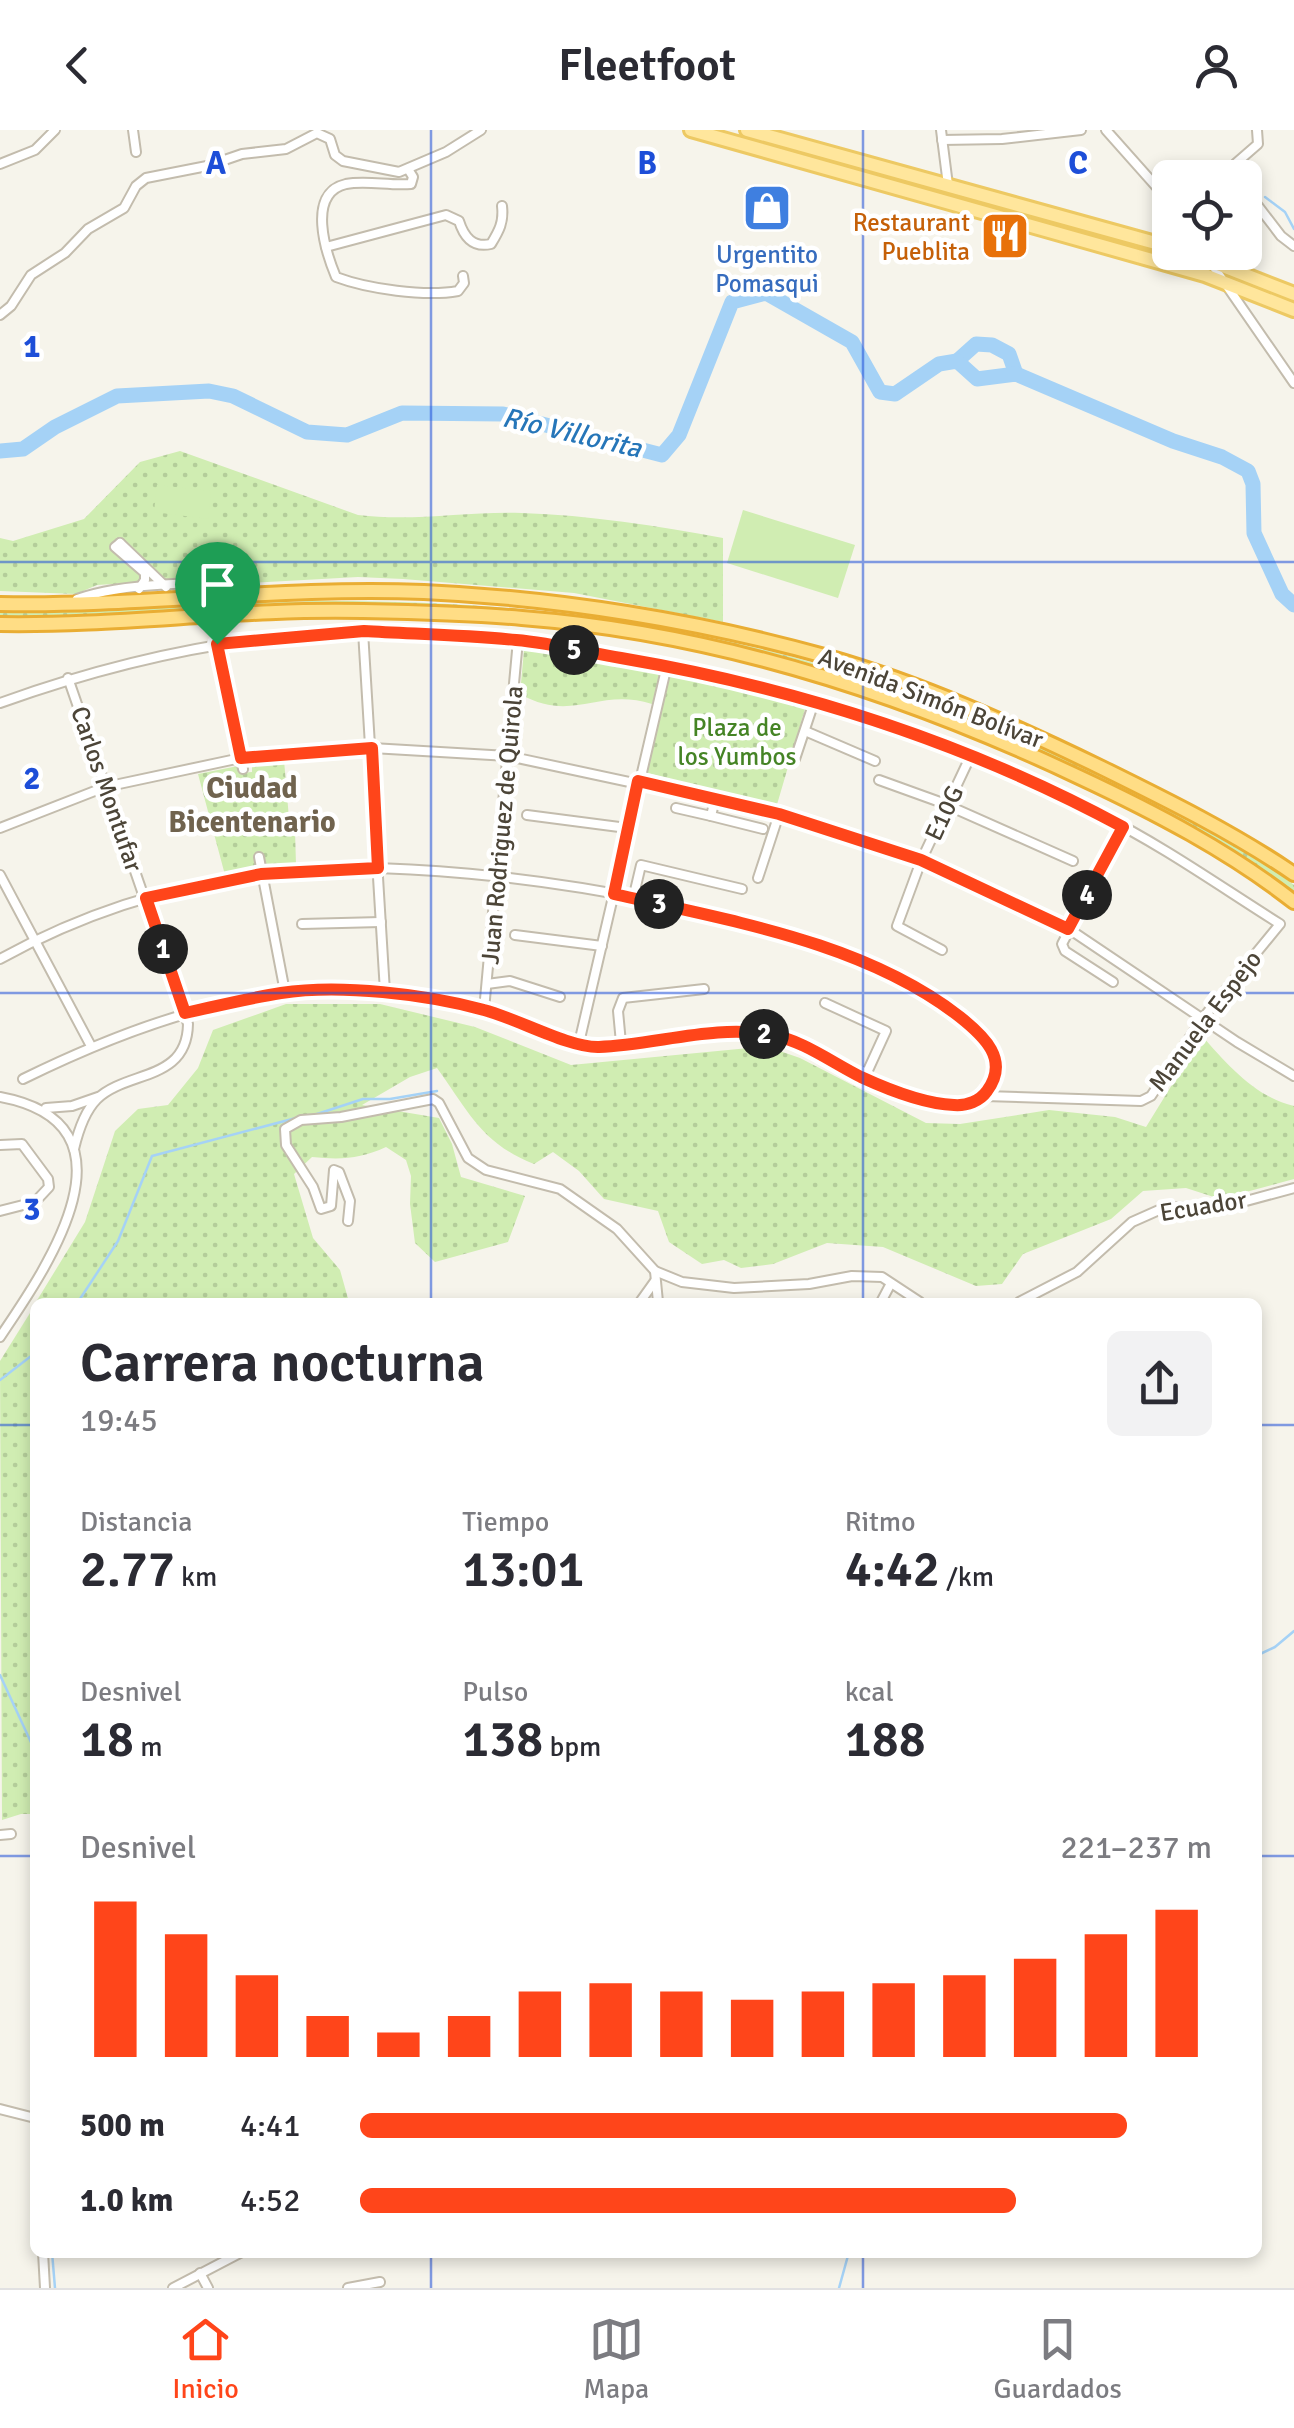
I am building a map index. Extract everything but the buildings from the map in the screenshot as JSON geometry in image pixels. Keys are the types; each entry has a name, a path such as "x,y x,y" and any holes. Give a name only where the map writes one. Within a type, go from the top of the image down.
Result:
{"highway":[{"name":"Avenida Simón Bolívar","path":"0,604 254,593 424,592 528,601 691,624 829,657 1014,725 1154,793 1294,874"},
{"name":"Avenida Simón Bolívar","path":"0,624 362,611 524,618 684,641 842,683 920,708 1005,742 1148,810 1261,876 1294,902"}],"main road":[{"path":"691,130 1205,275 1294,310"},
{"path":"748,130 1152,243"},
{"path":"1205,270 1205,275"},
{"path":"1238,270 1294,294"}],"street":[{"path":"0,164 30,153 54,130"},
{"path":"133,130 136,152"},
{"path":"0,315 11,306 31,275 65,253 88,229 124,208 136,186 146,178 207,166 242,154 286,149 317,133 330,139 335,155 343,161 399,172 446,152 481,130"},
{"path":"948,185 942,135 1002,139 1081,130"},
{"path":"1106,130 1152,182"},
{"path":"1240,160 1258,144 1257,130"},
{"path":"408,170 411,184 350,183 336,187 322,212 322,235 336,277 443,294 458,291 464,283 463,276"},
{"path":"326,247 446,215 459,221 467,238 478,245 491,244 499,232 502,206"},
{"path":"1262,211 1294,246"},
{"path":"1217,270 1294,382"},
{"path":"139,589 145,573 115,547 120,544 166,587"},
{"path":"64,604 99,592 166,587 223,584 254,593"},
{"path":"364,631 385,992"},
{"path":"0,703 68,678 217,644 364,631 518,640 667,666 814,699 971,756 1123,827 1062,944 1064,951 1113,982"},
{"name":"Juan Rodriguez de Quirola","path":"484,1010 518,640"},
{"path":"217,644 243,769"},
{"path":"579,1043 667,666"},
{"name":"Carlos Montufar","path":"68,678 185,1013"},
{"path":"795,759 814,699"},
{"path":"804,731 875,761"},
{"path":"0,828 105,787 241,758 372,748 508,756 779,814 921,860 1068,929 1294,1076"},
{"name":"E10G","path":"942,950 897,926 921,860 971,756"},
{"path":"880,780 948,805 1073,861"},
{"path":"710,816 715,799"},
{"path":"676,808 763,829"},
{"path":"758,878 779,814"},
{"path":"527,815 627,828"},
{"name":"Manuela Espejo","path":"23,1080 91,1046 185,1013 285,992 385,992 484,1010 599,1047 708,1034 768,1034 791,1040 864,1078 951,1106 967,1105 984,1096 1142,1101 1151,1096 1202,1019 1280,924 1123,827"},
{"path":"259,857 285,992"},
{"path":"634,899 641,864 742,889"},
{"path":"0,960 91,916 146,898 261,874 378,868 495,877 614,894 747,924 876,968 937,1000 983,1036 994,1053 995,1079 984,1096"},
{"path":"0,874 91,1046"},
{"path":"302,924 381,922"},
{"path":"515,935 602,946"},
{"path":"487,984 510,981 560,998"},
{"path":"621,1043 618,1010 623,998 704,988"},
{"path":"825,1003 886,1030 864,1078"},
{"path":"0,1096 41,1108 72,1106 98,1097 168,1065 188,1038 185,1013"},
{"path":"74,1149 82,1124 98,1097"},
{"path":"348,1221 350,1200 339,1172 334,1170 331,1175 331,1206 321,1209 313,1186 286,1145 284,1129 301,1120 342,1117 433,1099 475,1164 560,1188 617,1229 655,1276 658,1298"},
{"path":"0,1337 68,1218 76,1184 74,1149 64,1125 41,1108"},
{"path":"0,1145 22,1144 48,1179 49,1187 35,1202 0,1211"},
{"name":"Ecuador","path":"1027,1298 1077,1272 1132,1222 1159,1210 1213,1210 1294,1188"},
{"path":"655,1276 695,1286 734,1288 809,1284 852,1276 882,1278 890,1285"},
{"path":"642,1298 655,1276"},
{"path":"890,1285 896,1284 915,1298"},
{"path":"883,1298 890,1285"},
{"path":"0,1835 11,1834"},
{"path":"0,2109 30,2117"},
{"path":"43,2258 45,2288"},
{"path":"173,2288 230,2258"},
{"path":"200,2273 208,2288"},
{"path":"348,2288 380,2282"}],"green space":[{"path":"180,451 358,515 547,514 723,538 723,622 574,593 358,577 249,583 210,578 97,585 76,594 0,591 0,538 13,541 84,519 140,462"},
{"path":"157,485 211,491 208,519 154,512"},
{"path":"743,510 855,545 838,598 727,563"},
{"path":"312,601 518,609 712,638 806,661 900,690 1090,769 1221,836 1294,885 1294,893 1207,835 1006,735 868,682 710,641 649,629 310,606 0,618 0,613"},
{"path":"524,650 662,670 652,704 616,699 555,706 520,694"},
{"name":"Plaza de los Yumbos","path":"671,673 807,702 776,808 644,772"},
{"path":"284,760 296,865 225,875 198,774 238,766 239,773 252,772 252,764"},
{"path":"286,1004 380,1004 475,1027 571,1065 774,1049 800,1058 926,1123 960,1124 1049,1110 1115,1117 1146,1127 1202,1036 1255,1088 1294,1106 1294,1179 1220,1199 1186,1188 1143,1191 1111,1219 1023,1254 1002,1284 976,1286 883,1247 827,1243 773,1264 741,1268 724,1260 702,1264 669,1242 658,1211 604,1199 579,1171 553,1152 534,1164 501,1146 478,1125 437,1068 410,1077 362,1105 439,1118 452,1144 461,1177 525,1196 508,1242 435,1262 415,1243 411,1176 406,1160 386,1147 350,1158 312,1157 294,1174 313,1238 340,1270 348,1298 38,1298 85,1222 115,1131 138,1109 168,1105 198,1068 213,1030"},
{"path":"30,1313 30,1814 2,1820 0,1361"}],"waterway":[{"path":"1265,197 1285,212 1294,229"},
{"name":"Río Villorita","path":"0,451 23,449 55,427 117,396 209,391 233,396 307,432 347,435 402,413 503,414 662,455 679,435 732,302 766,293 852,342 880,392 895,394 939,364 957,361 977,379 1016,374 1248,471 1253,484 1254,533 1282,594 1294,605"},
{"name":"Río Villorita","path":"957,361 976,344 992,345 1009,354 1016,374"},
{"path":"314,1115 363,1099 437,1091"},
{"path":"81,1298 118,1241 152,1156 296,1118"},
{"path":"0,1380 30,1357"},
{"path":"1262,1653 1294,1631"},
{"path":"0,1675 30,1740"},
{"path":"52,2258 55,2288"},
{"path":"839,2288 847,2258"}],"place":[{"name":"Urgentito Pomasqui","path":"767,208"},
{"name":"Restaurant Pueblita","path":"1005,236"}],"district":[{"name":"Ciudad Bicentenario","path":"252,805"}],"route":[{"path":"364,631 518,640 667,666 814,699 897,726 1123,827 1068,929 921,860 779,814 638,781 614,894 747,924 876,968 937,1000 983,1036 994,1053 995,1079 984,1096 967,1105 951,1106 864,1078 791,1040 768,1034 708,1034 588,1046 484,1010 385,992 285,992 185,1013 146,898 261,874 378,868 372,748 241,758 217,644 364,631"}]}
